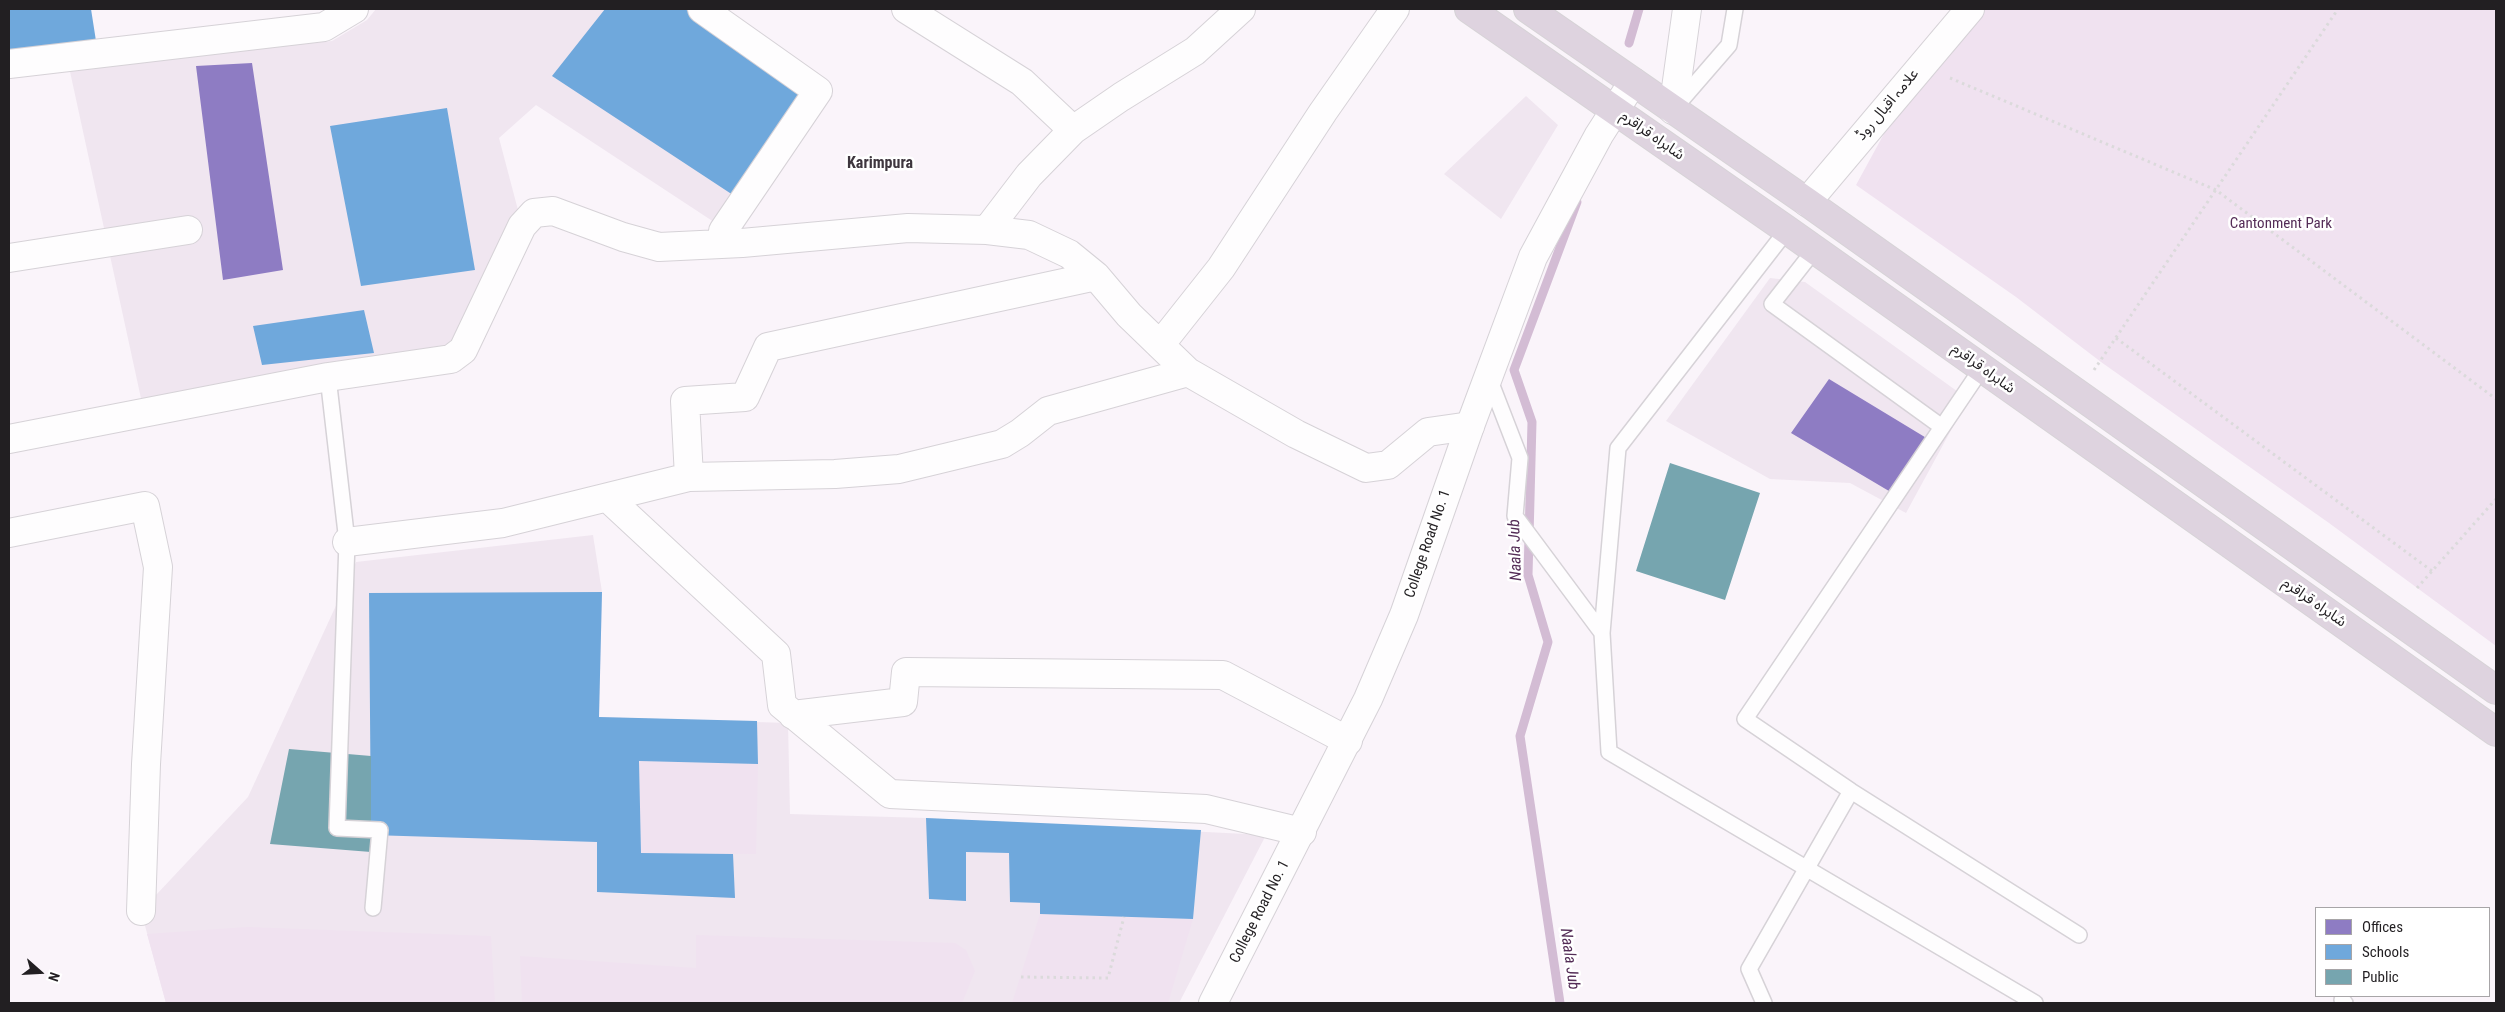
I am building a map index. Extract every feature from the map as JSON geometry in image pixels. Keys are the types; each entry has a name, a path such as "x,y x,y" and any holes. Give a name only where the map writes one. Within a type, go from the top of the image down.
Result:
{"highway":[{"name":"شاہراہ قراقرم","path":"1469,9 1787,230 2496,732"},
{"path":"1528,9 1806,202 2496,690"}],"street":[{"path":"9,64 324,27 354,9"},
{"path":"702,9 818,90 723,231 725,243"},
{"path":"906,9 1022,82 1073,130"},
{"path":"987,230 1029,175 1073,130 1121,96 1195,51 1241,9"},
{"path":"1160,345 1221,268 1323,112 1395,9"},
{"path":"1673,110 1687,9"},
{"name":"علامہ اقبال روڈ","path":"1806,202 1970,9"},
{"name":"College Road No. 1","path":"1214,1003 1348,741 1404,615 1470,426 1533,257 1614,110 1633,82"},
{"path":"9,439 328,377 451,359 463,350 512,241 522,226 534,213 553,211 623,237 659,246 742,243 908,228 987,230 1029,235 1068,254 1096,276 1129,315 1188,372 1296,434 1366,468 1388,465 1428,432 1470,426"},
{"path":"9,258 188,230"},
{"path":"689,477 685,401 745,397 768,347 1096,276"},
{"path":"347,542 503,523 689,477 835,474 899,468 1002,444 1020,433 1048,411 1188,372"},
{"path":"608,498 776,654 782,705 890,794 1206,809 1302,832"},
{"path":"9,534 145,506 158,567 146,764 141,911"},
{"path":"792,714 903,702 906,672 1223,675 1348,741"}],"lane":[{"path":"1673,110 1729,45 1735,9"},
{"path":"1787,230 1618,448 1602,633 1609,752 2034,1003"},
{"path":"1815,250 1772,304 1942,427"},
{"path":"1982,368 1745,719 1851,790 2079,935"},
{"path":"328,377 347,542 337,828 380,830 373,908"},
{"path":"1488,377 1520,458 1515,516 1602,633"},
{"path":"1764,1003 1750,969 1808,870 1851,790"}],"path":[{"path":"2101,362 2338,9"},
{"path":"1922,66 2216,190 2496,399"},
{"path":"2116,338 2432,571"},
{"path":"2417,588 2496,499"},
{"path":"1021,977 1108,978 1124,917"}],"shaded area":[{"path":"376,9 685,9 811,95 717,224 536,105 499,138 518,210 453,341 421,357 147,426 69,67 332,41 367,20"},
{"path":"1526,96 1558,125 1501,219 1444,174"},
{"path":"1770,278 1805,282 1968,399 1906,513 1850,483 1770,479 1666,421"},
{"path":"593,535 602,592 599,717 788,723 790,814 926,818 1266,835 1179,1003 166,1003 141,911 248,797 356,562"}],"green space":[{"name":"Cantonment Park","path":"1979,9 2496,9 2496,646 2329,523 2101,362 2016,297 1856,185 1921,66"},
{"path":"639,761 758,764 756,854 641,853"},
{"path":"1040,914 1193,919 1168,1003 1012,1003"},
{"path":"247,927 491,936 495,1003 166,1003 147,934"},
{"path":"696,935 955,943 966,950 975,971 962,1003 522,1003 520,956 696,968"}],"building: Offices":[{"path":"252,63 283,270 223,280 196,66"},
{"path":"1829,379 1933,442 1894,494 1791,433"}],"building: Schools":[{"path":"9,9 91,9 96,41 9,51"},
{"path":"605,9 685,9 811,95 736,197 552,76"},
{"path":"447,108 475,270 361,286 330,126"},
{"path":"364,310 374,353 262,365 253,326"},
{"path":"602,592 599,717 757,721 758,764 639,761 641,853 733,854 735,898 597,892 597,842 371,835 369,593"},
{"path":"926,818 1201,830 1193,919 1040,914 1040,903 1010,902 1009,853 966,852 966,901 929,899"}],"building: Public":[{"path":"1670,463 1760,493 1725,600 1636,571"},
{"path":"289,749 371,756 371,852 270,844"}],"waterway":[{"name":"Naala Jub","path":"1629,43 1639,9"},
{"name":"Naala Jub","path":"1560,1003 1520,736 1548,642 1528,575 1532,422 1514,370 1577,202"}],"district":[{"name":"Karimpura","path":"880,164"}]}
